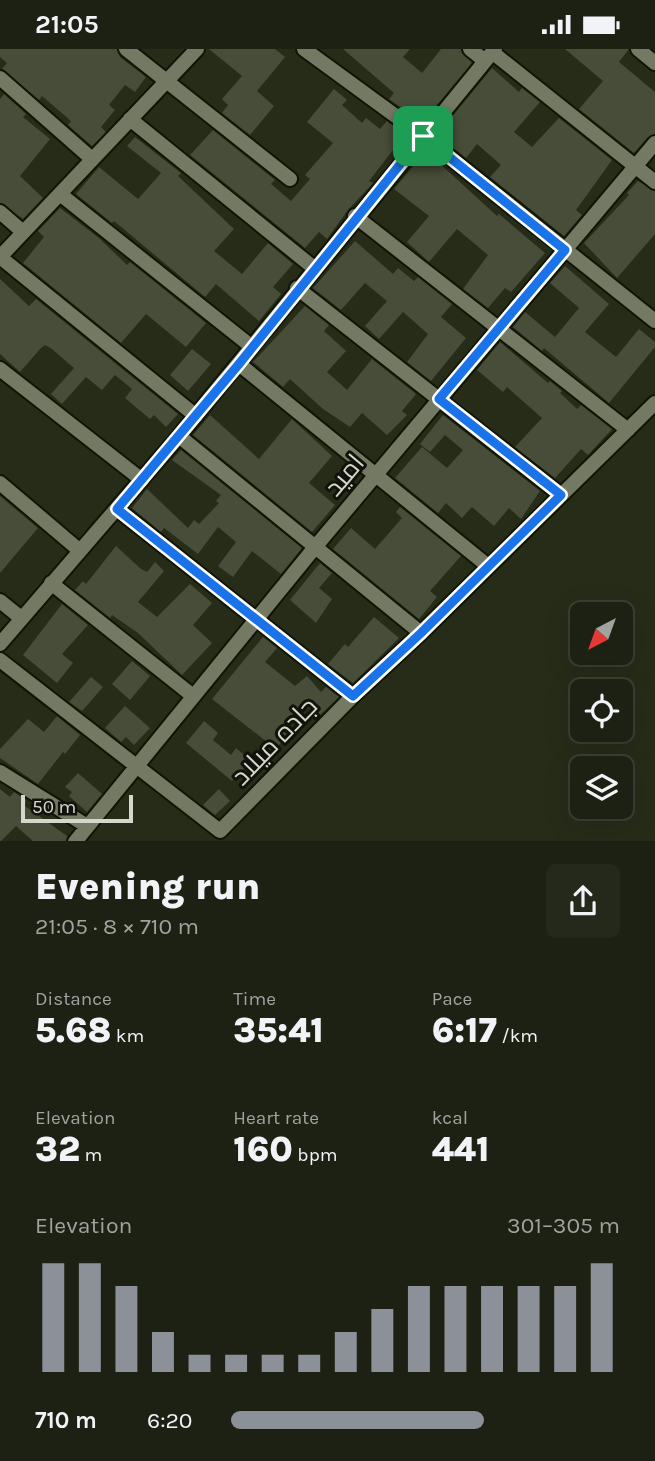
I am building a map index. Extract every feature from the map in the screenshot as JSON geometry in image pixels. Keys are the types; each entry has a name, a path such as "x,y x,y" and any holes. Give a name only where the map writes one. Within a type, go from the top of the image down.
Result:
{"street":[{"path":"126,49 290,179"},
{"path":"196,416 0,257 197,49"},
{"path":"304,49 423,136 655,321"},
{"path":"470,49 491,54 655,182"},
{"path":"638,49 655,63"},
{"path":"0,644 196,416 355,216 491,54"},
{"path":"0,78 92,159"},
{"path":"130,119 314,268"},
{"name":"امید","path":"76,841 377,473 655,143"},
{"path":"60,194 252,347"},
{"path":"0,212 23,232"},
{"path":"355,216 628,430"},
{"path":"297,288 561,495"},
{"path":"239,364 377,473 488,566"},
{"path":"0,369 142,479"},
{"name":"جاده میلاد","path":"0,660 220,831 353,696 421,633 655,403"},
{"path":"179,436 421,633"},
{"path":"0,483 79,550"},
{"path":"117,509 353,696"},
{"path":"51,583 193,696"},
{"path":"0,601 21,618"},
{"path":"0,772 88,826"}],"building":[{"path":"0,49 117,49 120,57 146,77 135,92 125,85 109,105 115,110 101,127 106,132 92,146 68,125 71,121 42,96 39,100 2,69 7,63 0,57"},
{"path":"209,49 275,49 285,57 257,91 274,106 250,135 222,113 228,105 222,99 242,76"},
{"path":"343,49 410,49 403,57 422,73 441,49 461,49 472,63 422,123 389,99 394,93"},
{"path":"565,49 629,49 619,62 655,92 655,134 648,137 634,153 579,109 603,81"},
{"path":"492,68 519,92 522,88 540,102 514,132 532,147 559,118 612,160 576,210 582,215 564,236 490,177 501,165 477,144 466,158 437,135"},
{"path":"334,89 347,100 342,105 362,123 366,118 380,129 387,121 401,132 396,137 400,141 369,181 373,183 348,210 327,239 319,232 305,248 190,155 213,130 275,180 271,184 291,201 310,179 305,175 333,143 307,122"},
{"path":"4,94 26,114 23,117 50,139 20,176 43,198 23,219 0,203 0,99"},
{"path":"135,137 181,173 178,176 234,229 214,251 242,274 268,243 293,264 273,287 281,294 259,321 216,284 205,297 114,221 112,223 76,194 99,167 138,199 161,173 127,146"},
{"path":"426,151 497,216 499,214 545,253 511,292 505,288 488,308 463,289 488,255 457,229 429,262 407,242 429,216 394,189"},
{"path":"638,181 655,191 655,234 617,278 584,243 629,195 627,193"},
{"path":"60,208 99,238 127,265 130,262 206,323 186,347 146,314 121,343 23,263 44,237 38,231"},
{"path":"355,241 393,274 398,268 414,281 418,277 452,304 441,317 466,338 431,381 407,362 428,334 403,312 379,339 365,326 387,301 365,283 341,310 313,288"},
{"path":"565,266 609,304 585,332 616,357 639,329 655,342 655,347 609,403 544,348 542,351 513,327 525,312 555,337 579,308 550,283"},
{"path":"0,279 29,306 36,299 178,414 166,427 154,415 150,419 125,398 132,389 115,375 102,390 86,377 62,404 51,394 74,368 52,349 45,345 20,372 0,354"},
{"path":"305,306 329,325 324,331 346,351 327,372 347,390 372,359 416,394 402,411 407,415 387,435 362,413 350,427 323,409 290,379 283,387 253,362"},
{"path":"500,342 548,383 550,381 562,391 560,393 577,409 581,405 612,429 588,455 581,449 555,478 515,447 542,418 507,387 503,392 477,370"},
{"path":"192,349 211,364 188,391 170,375"},
{"path":"210,415 259,459 292,419 332,456 309,483 335,505 312,532 193,435"},
{"path":"443,415 540,491 521,519 509,508 494,526 472,507 462,518 446,503 438,513 395,478 422,447 447,468 463,450 445,435 430,452 420,444"},
{"path":"181,450 302,548 281,574 252,551 233,577 218,566 236,542 218,527 198,554 164,528 161,532 132,508 147,489 188,528 194,520 199,524 219,503 216,501 221,495 172,460"},
{"path":"0,496 38,528 0,573"},
{"path":"400,507 461,556 430,591 437,597 419,619 333,549 351,528 375,549 402,518 396,512"},
{"path":"116,546 141,569 147,572 155,562 164,571 138,602 157,617 190,584 212,603 193,625 212,643 182,675 138,633 112,615 110,618 75,590 83,581 86,584"},
{"path":"320,563 332,573 319,588 332,599 316,623 290,600"},
{"path":"62,604 88,625 62,654 73,663 57,683 23,655"},
{"path":"374,617 399,638 353,683 328,664 345,644 348,647"},
{"path":"263,637 277,648 265,662 295,686 307,676 321,692 326,687 339,697 318,717 306,705 284,732 287,735 276,749 212,699"},
{"path":"132,661 150,676 130,700 112,684"},
{"path":"91,677 103,687 82,711 69,702"},
{"path":"125,706 150,728 134,745 126,737 121,742 105,728"},
{"path":"57,716 80,735 38,784 0,758 0,749 28,719 44,732"},
{"path":"204,721 218,733 213,740 231,755 236,748 251,761 232,781 186,743"},
{"path":"78,773 102,794 87,812 69,796 72,792 65,787"},
{"path":"0,789 10,797 14,792 26,800 25,806 67,836 66,841 33,841 16,826 0,841"},
{"path":"219,789 230,801 215,815 203,805"}],"route":[{"path":"423,136 565,250 439,399 561,495 353,696 117,509 239,364 355,216 423,136"}]}
